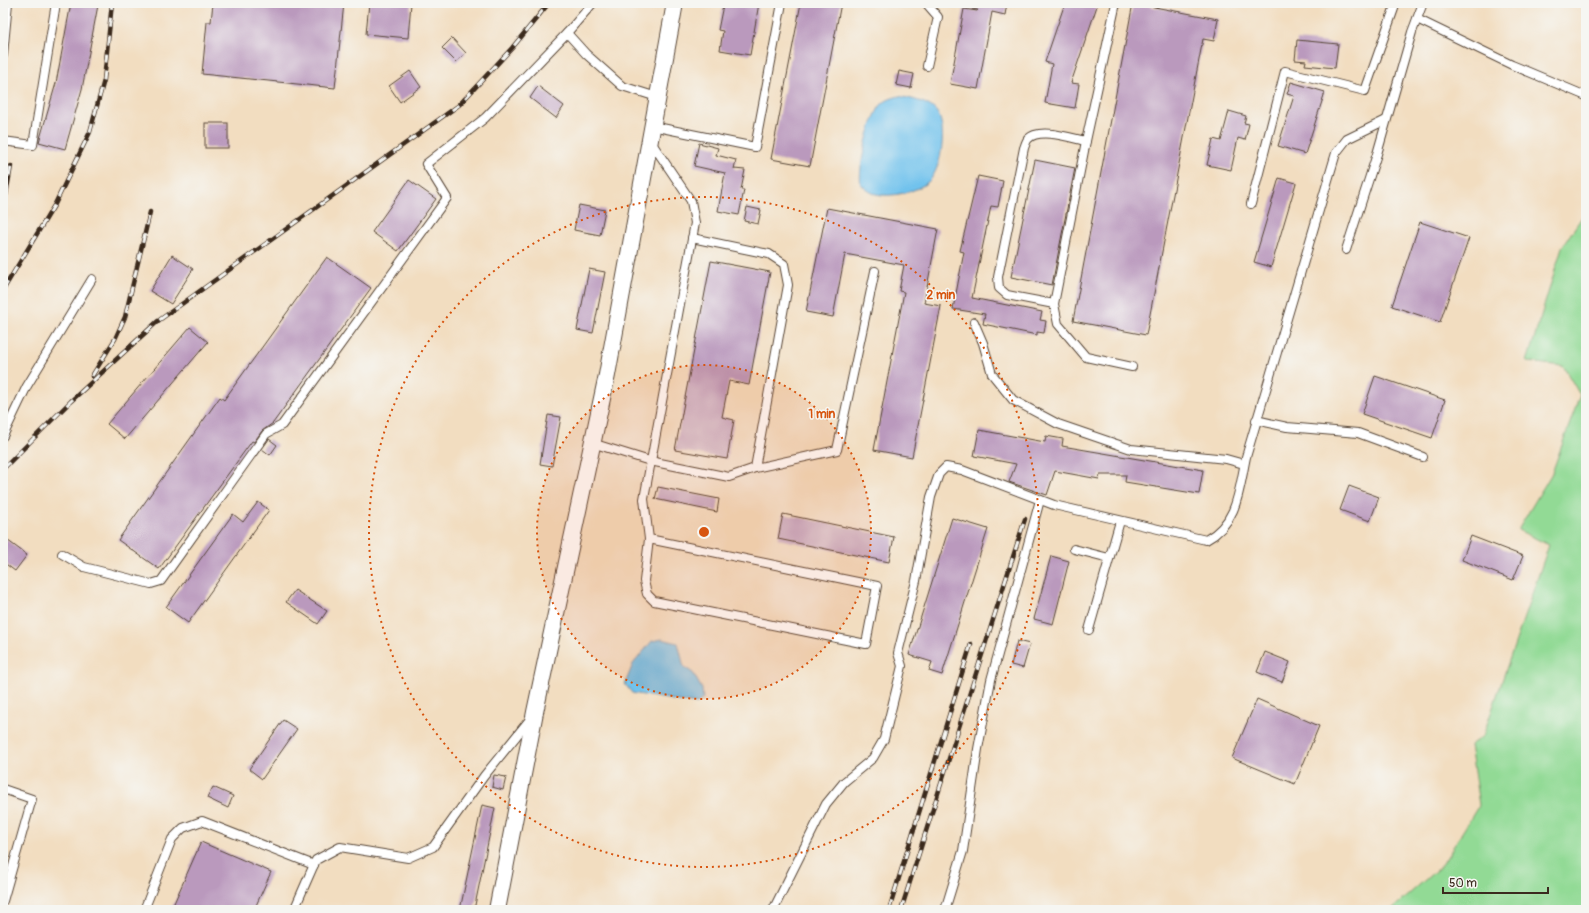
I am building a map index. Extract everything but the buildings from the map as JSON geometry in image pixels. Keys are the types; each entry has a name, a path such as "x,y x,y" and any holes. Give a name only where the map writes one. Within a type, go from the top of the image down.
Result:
{"street":[{"path":"497,910 535,712 608,368 675,3"}],"lane":[{"path":"3,55 8,3"},
{"path":"3,141 33,145 56,3"},
{"path":"62,554 84,567 151,584 161,581 266,434 282,425 447,198 426,164 485,118 567,33 593,3"},
{"path":"650,133 755,147 782,3"},
{"path":"926,3 938,17 927,66"},
{"path":"1116,3 1086,141 1054,304 1058,324 1086,357 1132,367"},
{"path":"1251,204 1285,71 1365,91 1396,3"},
{"path":"1346,250 1423,3"},
{"path":"1417,19 1512,65 1586,96"},
{"path":"567,33 586,54 622,86 657,96"},
{"path":"773,910 826,804 844,782 873,758 884,740 902,666 898,652 916,581 931,497 939,474 946,468 962,470 1040,500 1120,521 1206,540 1215,535 1226,525 1237,499 1244,464 1256,420 1336,153 1347,138 1386,120"},
{"path":"649,539 877,586 866,644 654,601 647,594 644,581 649,539 644,499 695,223 691,201 650,133"},
{"path":"1054,304 1007,295 1000,288 998,277 1024,148 1028,140 1038,134 1052,134 1086,141"},
{"path":"692,238 770,254 784,264 788,285 755,468"},
{"path":"592,443 650,462 729,477 755,468 838,450 875,271"},
{"path":"3,436 27,386 92,279"},
{"path":"974,322 983,343 992,374 1013,400 1058,424 1131,449 1226,459 1244,464"},
{"path":"1256,420 1287,427 1358,433 1423,457"},
{"path":"945,910 963,851 978,749 991,680 1040,500"},
{"path":"1089,630 1120,521"},
{"path":"1074,549 1109,558"},
{"path":"294,910 316,860 340,847 408,858 433,847 484,776 535,712"},
{"path":"3,789 32,799 3,901"},
{"path":"144,910 172,839 183,828 202,821 314,865"}],"green space":[{"path":"1586,211 1586,910 1391,910 1442,865 1479,805 1470,745 1483,736 1549,545 1518,530 1552,473 1580,395 1563,366 1527,362 1562,247"}],"water":[{"path":"899,96 924,103 936,111 942,126 942,147 940,158 933,176 923,186 896,195 876,194 866,189 861,184 860,177 863,155 869,130 878,110 882,104 888,100"},
{"path":"662,639 678,643 684,667 693,673 702,689 703,699 696,704 632,693 625,684 633,664 652,641"}],"railway":[{"path":"3,290 55,204 90,132 104,80 112,3"},
{"path":"3,469 71,401 158,321 459,105 512,48 549,3"},
{"path":"3,212 11,166"},
{"path":"92,376 115,339 125,317 150,212"},
{"path":"901,910 1025,519"},
{"path":"889,910 971,644"}]}
